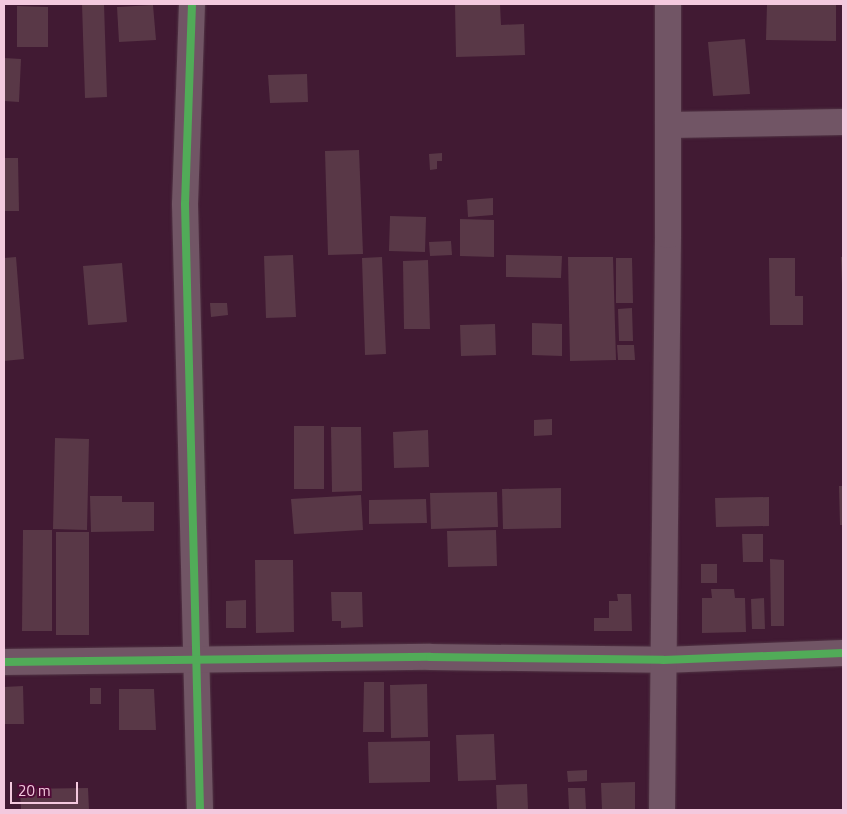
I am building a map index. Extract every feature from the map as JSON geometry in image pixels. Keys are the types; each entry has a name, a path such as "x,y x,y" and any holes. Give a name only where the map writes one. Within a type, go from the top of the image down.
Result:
{"street":[{"path":"192,4 185,204 200,810"},
{"path":"662,810 668,4"},
{"path":"668,125 843,122"},
{"path":"4,662 197,662 430,657 663,660 843,653"}],"building":[{"path":"82,4 104,4 107,97 85,98"},
{"path":"455,4 500,4 501,25 524,24 525,55 456,57"},
{"path":"767,4 836,4 836,41 766,40"},
{"path":"153,5 156,40 119,42 117,7"},
{"path":"17,6 48,7 48,47 17,47"},
{"path":"745,39 750,94 713,96 708,42"},
{"path":"4,58 21,59 19,102 4,101"},
{"path":"307,74 308,102 270,103 268,75"},
{"path":"359,150 363,254 328,255 325,151"},
{"path":"442,153 442,161 437,161 437,169 430,170 429,154"},
{"path":"4,158 18,158 19,211 4,211"},
{"path":"493,198 493,215 468,217 467,200"},
{"path":"390,216 426,217 425,252 389,251"},
{"path":"460,219 494,220 494,257 460,256"},
{"path":"451,241 452,255 430,256 429,242"},
{"path":"293,255 296,317 266,318 264,256"},
{"path":"506,255 562,256 561,278 506,277"},
{"path":"16,257 24,359 4,361 4,258"},
{"path":"382,257 386,354 365,355 362,258"},
{"path":"568,257 613,257 616,360 570,361"},
{"path":"841,257 843,257 843,285 842,285"},
{"path":"616,258 632,258 633,303 616,303"},
{"path":"769,258 795,258 795,296 803,296 803,325 770,325"},
{"path":"428,260 430,329 404,329 403,261"},
{"path":"122,263 127,322 88,325 83,266"},
{"path":"210,303 227,303 228,315 211,317"},
{"path":"632,308 633,341 619,341 618,309"},
{"path":"532,323 562,324 562,356 532,355"},
{"path":"495,324 496,355 461,356 460,325"},
{"path":"617,345 634,345 635,360 618,360"},
{"path":"552,419 552,435 534,436 534,420"},
{"path":"294,426 324,426 324,489 294,489"},
{"path":"331,427 361,427 362,491 332,492"},
{"path":"428,430 429,467 394,468 393,432"},
{"path":"55,438 89,439 87,530 53,529"},
{"path":"839,486 843,486 843,525 840,525"},
{"path":"561,488 561,528 503,529 502,489"},
{"path":"497,492 498,527 431,529 430,493"},
{"path":"361,495 363,530 294,534 291,499"},
{"path":"90,496 122,496 122,502 154,502 154,531 91,532"},
{"path":"769,497 769,526 716,527 715,498"},
{"path":"426,499 427,523 369,524 369,500"},
{"path":"23,530 52,530 52,631 22,631"},
{"path":"496,530 497,566 448,567 447,531"},
{"path":"56,532 89,532 89,635 56,635"},
{"path":"742,534 763,534 763,562 743,562"},
{"path":"770,559 784,560 784,626 771,626"},
{"path":"255,560 293,560 294,632 256,633"},
{"path":"701,564 717,564 717,583 701,583"},
{"path":"711,589 734,589 735,598 745,598 746,632 702,633 702,598 712,598"},
{"path":"331,592 362,592 363,627 341,628 341,621 332,621"},
{"path":"617,594 631,594 632,631 594,631 594,618 609,618 609,601 618,601"},
{"path":"764,598 765,629 752,629 751,599"},
{"path":"246,600 246,628 226,628 226,601"},
{"path":"364,682 384,682 384,732 363,732"},
{"path":"427,684 428,737 391,738 390,685"},
{"path":"23,686 24,724 4,724 4,687"},
{"path":"90,688 101,688 101,704 90,704"},
{"path":"119,689 154,689 156,730 119,730"},
{"path":"494,734 496,780 458,781 456,735"},
{"path":"430,741 430,782 369,783 368,742"},
{"path":"587,770 587,781 568,782 567,771"},
{"path":"635,782 635,810 602,810 601,783"},
{"path":"527,784 528,810 497,810 496,785"},
{"path":"88,788 89,810 21,810 20,789"},
{"path":"568,788 585,788 586,810 569,810"}],"cycle path":[{"path":"192,4 185,204 200,810"},
{"path":"4,662 430,657 663,660 843,653"}]}
